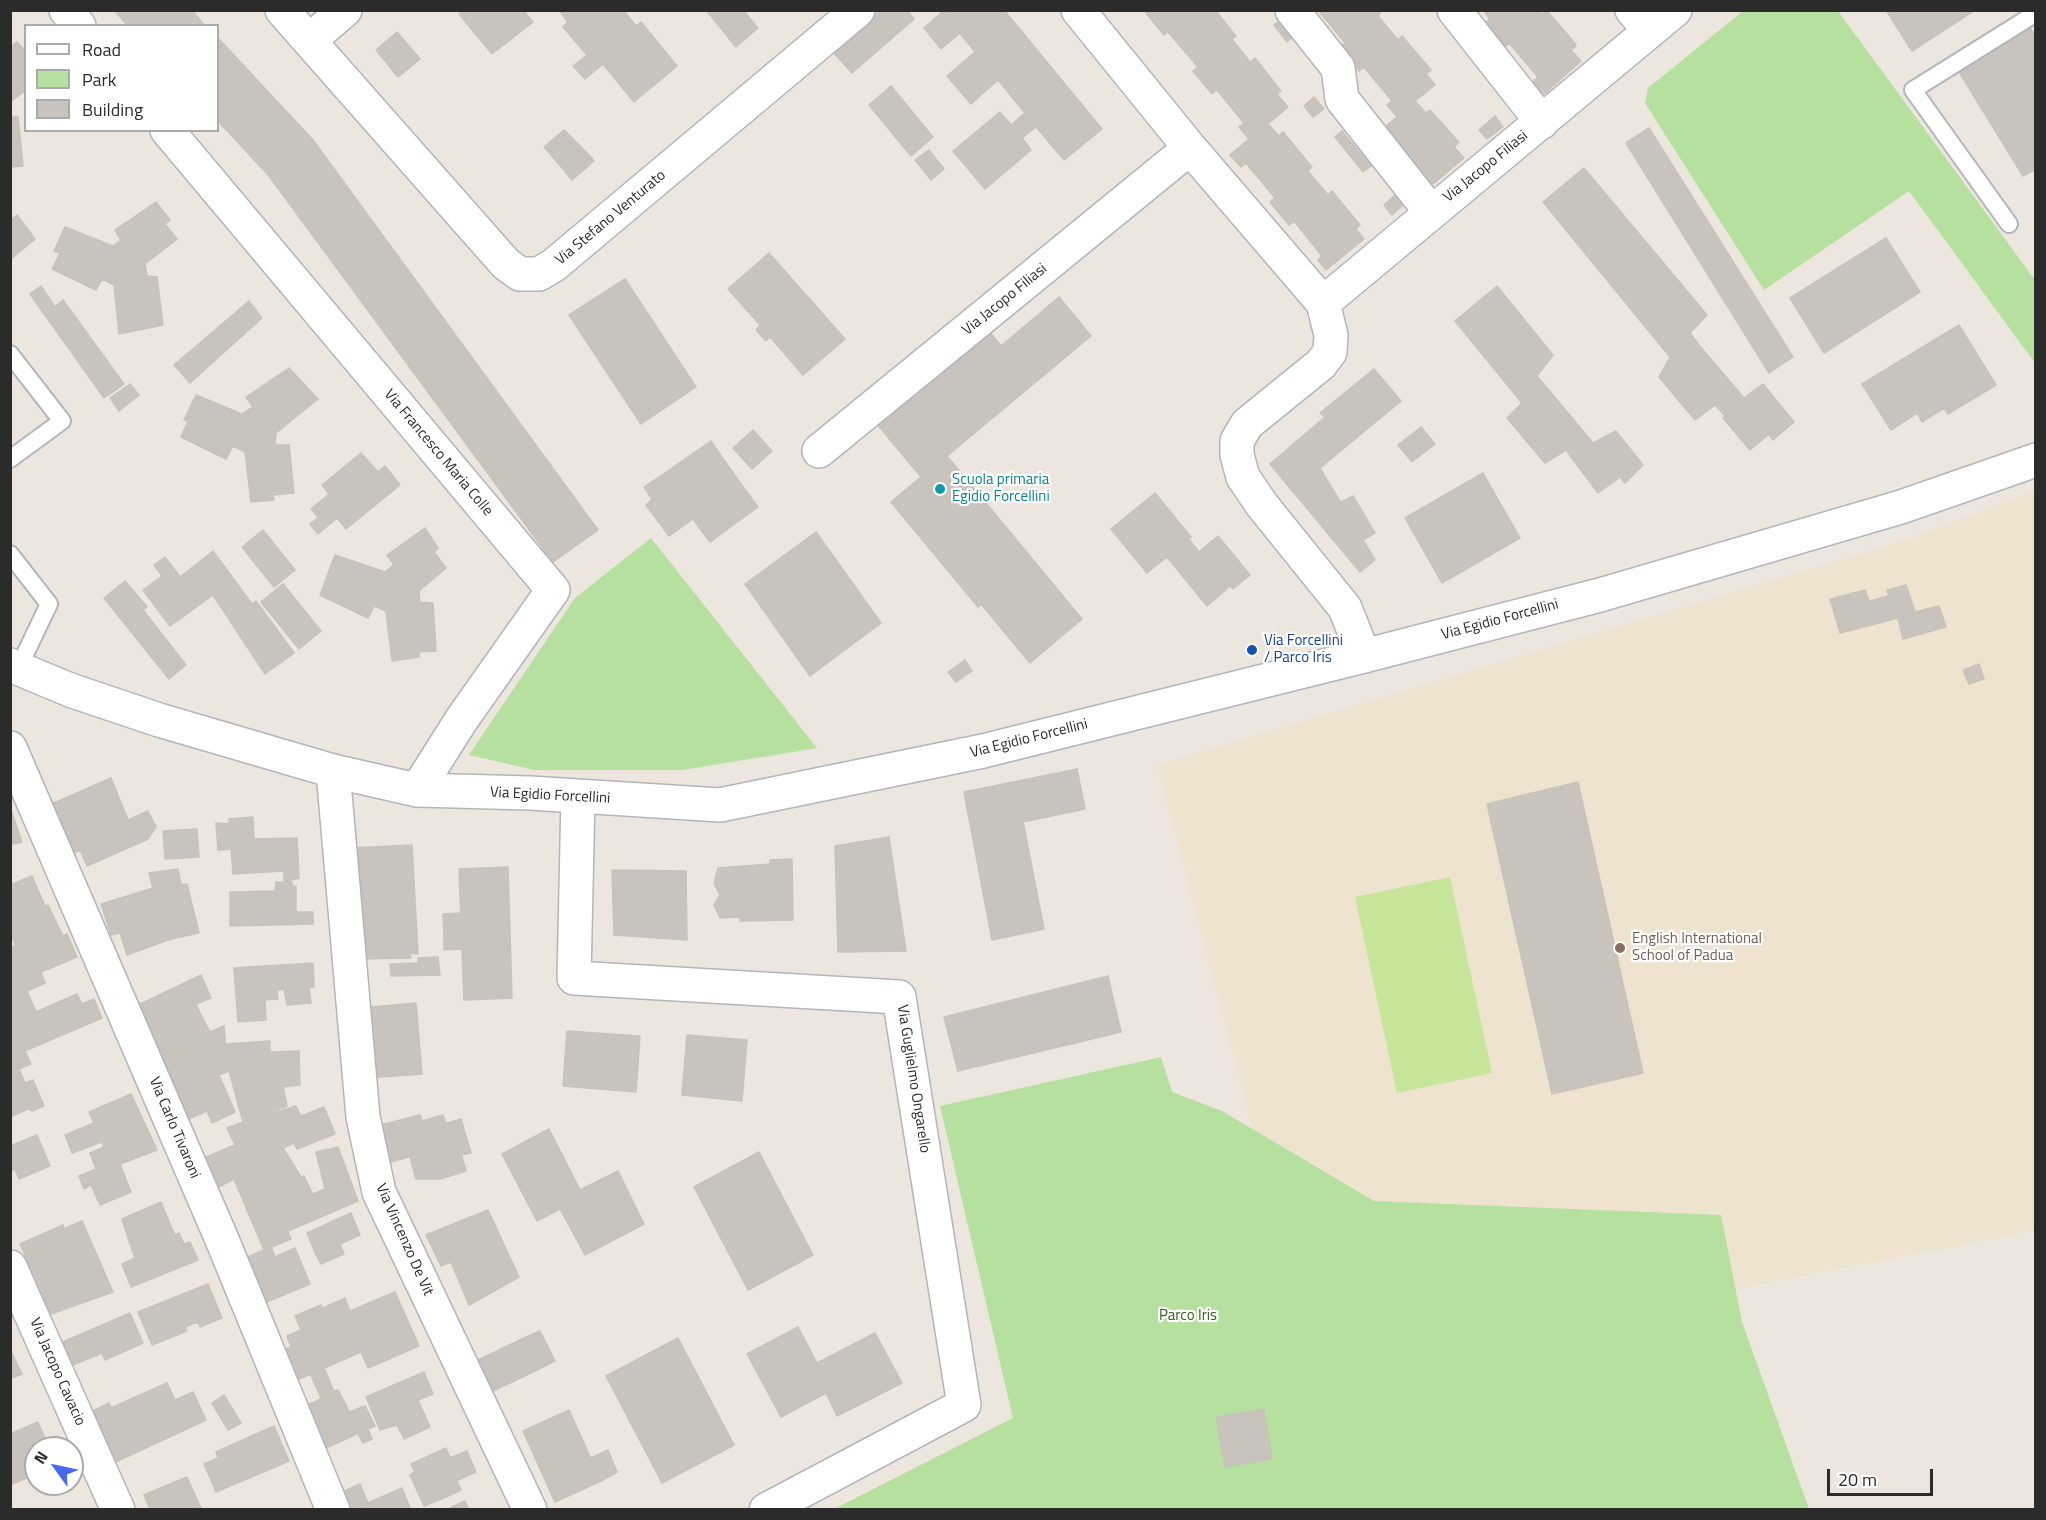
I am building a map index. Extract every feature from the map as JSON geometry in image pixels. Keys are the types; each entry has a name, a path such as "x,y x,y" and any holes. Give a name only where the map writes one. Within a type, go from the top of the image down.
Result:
{"street":[{"path":"66,10 77,24"},
{"name":"Via Stefano Venturato","path":"282,10 506,264 520,274 539,274 554,265 858,10"},
{"path":"310,40 345,10"},
{"path":"1078,10 1190,148 1323,303 1331,335 1330,352 1321,364 1247,424 1237,441 1237,455 1243,477 1262,506 1345,608 1364,656"},
{"name":"Via Jacopo Filiasi","path":"1292,10 1338,68 1342,99 1431,212"},
{"name":"Via Jacopo Filiasi","path":"1454,10 1542,122"},
{"name":"Via Jacopo Filiasi","path":"1323,303 1542,122 1641,21 1675,10"},
{"name":"Via Francesco Maria Colle","path":"169,132 553,590 462,719 417,790"},
{"name":"Via Jacopo Filiasi","path":"819,451 1190,148"},
{"name":"Via Egidio Forcellini","path":"13,673 159,720 333,771 417,790 530,793 720,805 983,751 1364,656 1600,594 1890,510 2036,460"},
{"name":"Via Carlo Tivaroni","path":"10,748 223,1242 333,1509"},
{"name":"Via Vincenzo De Vit","path":"333,771 363,1117 379,1192 530,1509"},
{"name":"Via Guglielmo Ongarello","path":"578,797 574,978 899,997 964,1405 766,1509"},
{"name":"Via Jacopo Cavacio","path":"10,1267 117,1509"}],"lane":[{"path":"2009,224 1913,90 2033,15"},
{"path":"10,354 62,421 10,459"},
{"path":"10,554 49,604 13,673"}],"shaded area":[{"name":"English International School of Padua","path":"2035,491 2035,1231 1734,1290 1721,1215 1374,1201 1253,1131 1157,765 1897,543"}],"green space":[{"path":"1743,11 1838,11 2035,280 2035,363 1909,191 1764,290 1645,103 1648,88"},
{"path":"651,538 817,748 683,770 535,770 469,755 575,598"},
{"path":"1450,877 1492,1073 1397,1093 1355,897"},
{"name":"Parco Iris","path":"1161,1057 1172,1092 1222,1111 1374,1201 1721,1215 1742,1322 1809,1509 832,1510 1013,1418 940,1106"}],"building":[{"path":"114,10 192,10 203,24 126,24"},
{"path":"463,10 523,10 533,22 492,54 459,14"},
{"path":"559,10 623,10 636,26 641,22 677,66 634,102 603,64 585,79 573,66 587,55 563,27 568,22"},
{"path":"706,10 743,10 758,28 736,47"},
{"path":"881,10 907,10 914,19 852,73 833,52"},
{"path":"941,10 1004,10 1102,129 1064,160 1036,127 1022,138 1031,150 985,189 953,151 1000,112 1011,125 1025,113"},
{"path":"1149,10 1215,10 1236,36 1232,39 1250,62 1255,58 1281,91 1277,94 1288,107 1268,124 1279,136 1283,132 1312,167 1308,171 1328,195 1332,191 1360,225 1356,229 1364,239 1326,270 1318,260 1322,256 1294,221 1289,225 1270,202 1275,198 1246,163 1241,167 1230,155 1249,139 1239,127 1244,123 1217,90 1212,94 1193,71 1198,67 1168,32 1164,35 1146,13"},
{"path":"1318,10 1382,10 1378,16 1398,40 1402,36 1431,70 1426,74 1435,85 1415,101 1426,113 1430,110 1459,142 1454,147 1464,158 1427,189 1378,133 1397,117 1387,105 1392,101 1364,67 1359,71 1340,47 1345,43"},
{"path":"1483,10 1539,10 1543,14 1547,11 1574,42 1576,46 1571,50 1581,61 1544,94 1533,82 1538,77 1509,43 1505,47 1485,23 1490,19"},
{"path":"1886,10 1975,10 1912,51"},
{"path":"942,12 960,33 941,49 924,28"},
{"path":"1281,19 1294,36 1287,42 1274,25"},
{"path":"2030,28 2036,37 2036,169 2023,176 1959,72"},
{"path":"397,32 420,59 398,77 376,50"},
{"path":"219,39 313,140 598,530 553,562 269,176 219,122"},
{"path":"17,42 24,50 24,92 10,102 10,47"},
{"path":"975,52 998,80 971,104 947,76"},
{"path":"891,86 933,137 911,156 869,105"},
{"path":"1314,97 1324,109 1313,117 1304,106"},
{"path":"1495,116 1503,127 1487,139 1479,130"},
{"path":"10,117 18,117 23,166 10,167"},
{"path":"1649,128 1793,357 1769,373 1626,143"},
{"path":"564,130 590,156 578,167 574,162 564,170 544,147"},
{"path":"1342,131 1371,166 1363,172 1335,137"},
{"path":"929,150 944,169 931,180 915,160"},
{"path":"590,156 594,161 572,180 564,170 574,162 578,167"},
{"path":"1584,168 1707,315 1690,333 1699,345 1744,398 1763,384 1794,422 1773,440 1769,434 1750,450 1715,405 1695,420 1659,377 1670,357 1543,202"},
{"path":"1395,195 1403,205 1392,215 1384,205"},
{"path":"156,202 170,220 165,224 177,239 145,264 147,276 157,277 163,325 119,334 114,285 102,279 96,290 52,269 60,253 54,251 65,227 113,246 121,240 115,230"},
{"path":"17,215 35,239 10,260 10,221"},
{"path":"1886,238 1920,292 1824,353 1790,298"},
{"path":"769,253 845,339 803,375 770,337 766,341 756,330 760,325 728,289"},
{"path":"625,279 696,387 641,424 569,315"},
{"path":"41,286 55,307 63,300 124,384 104,398 30,294"},
{"path":"1497,286 1553,355 1537,376 1593,443 1616,431 1643,465 1625,483 1620,477 1598,493 1566,450 1545,463 1507,418 1522,403 1455,321"},
{"name":"Scuola primaria Egidio Forcellini","path":"1059,297 1091,336 947,456 1082,619 1030,663 981,604 978,607 891,502 921,477 877,424 989,331 1001,346"},
{"path":"249,301 262,318 190,383 174,365"},
{"path":"1959,325 1996,385 1948,414 1944,408 1922,422 1917,413 1891,430 1862,384"},
{"path":"289,368 318,399 276,433 275,445 289,445 294,493 273,495 274,500 251,502 245,452 233,446 226,459 181,437 188,421 184,420 196,395 242,414 253,407 246,397"},
{"path":"1374,369 1401,401 1320,468 1375,560 1360,572 1270,464 1325,417 1320,413"},
{"path":"130,384 139,395 119,411 110,398"},
{"path":"1421,427 1435,444 1412,462 1398,445"},
{"path":"753,430 772,451 752,469 733,448"},
{"path":"711,441 719,453 671,487 662,475"},
{"path":"361,453 378,472 318,517 311,509 329,494 322,485"},
{"path":"719,453 746,491 698,526 671,487"},
{"path":"385,466 400,485 346,529 337,518 318,534 310,524"},
{"path":"1483,473 1520,538 1442,583 1405,518"},
{"path":"662,475 693,519 669,536 646,505 652,499 644,487"},
{"path":"746,491 758,507 710,542 698,526"},
{"path":"1155,493 1191,537 1189,539 1199,552 1218,536 1250,575 1233,589 1230,586 1207,606 1167,557 1147,573 1111,529"},
{"path":"1353,496 1375,533 1363,540 1341,502"},
{"path":"425,528 438,548 434,552 446,568 419,591 420,602 433,603 436,651 419,652 419,657 392,661 386,611 374,606 368,618 320,595 335,555 385,572 394,565 387,555"},
{"path":"263,530 279,550 258,567 242,547"},
{"path":"816,532 881,623 810,676 745,584"},
{"path":"279,550 295,570 274,587 258,567"},
{"path":"213,551 252,604 256,601 294,653 265,674 213,595 170,626 143,590 162,576 154,565 165,557 180,577"},
{"path":"125,581 147,607 143,610 186,665 169,679 104,598"},
{"path":"283,584 321,631 299,649 261,602"},
{"path":"1906,585 1915,612 1939,606 1946,627 1903,639 1898,618 1840,633 1830,599 1865,590 1869,601 1889,596 1887,590"},
{"path":"965,660 972,671 956,682 948,672"},
{"path":"1979,664 1984,679 1969,684 1963,670"},
{"path":"1077,769 1085,809 1023,822 1044,929 992,940 964,792"},
{"path":"111,778 128,820 148,811 156,827 148,839 87,866 80,850 67,856 47,806"},
{"path":"1578,782 1643,1073 1552,1094 1487,804"},
{"path":"10,807 22,842 10,845"},
{"path":"253,817 254,839 297,838 299,878 284,882 284,871 233,874 229,819"},
{"path":"216,823 230,824 232,849 218,850"},
{"path":"197,829 199,857 165,859 163,831"},
{"path":"889,837 906,951 838,952 835,846"},
{"path":"412,845 418,954 410,953 411,958 358,959 351,848"},
{"path":"792,859 793,920 740,921 740,917 720,918 714,905 720,895 714,884 718,868 770,864 770,860"},
{"path":"508,867 512,998 464,1000 459,869"},
{"path":"178,869 181,884 153,888 149,873"},
{"path":"612,870 686,871 687,940 614,935"},
{"path":"32,876 45,906 48,905 59,928 16,946 10,933 10,885"},
{"path":"276,882 292,882 292,886 296,886 296,912 313,912 313,924 230,926 230,892 275,891"},
{"path":"187,884 199,933 171,939 127,955 120,933 111,935 101,904 153,888"},
{"path":"461,913 462,935 444,935 443,914"},
{"path":"59,928 63,936 67,934 77,957 41,972 45,983 27,991 36,1012 13,1022 10,1016 10,948"},
{"path":"444,935 462,935 462,949 444,950"},
{"path":"438,957 440,975 391,976 390,964 418,963 418,958"},
{"path":"313,963 314,987 277,990 278,999 265,1000 266,1020 238,1022 234,968"},
{"path":"201,975 211,998 196,1004 199,1011 140,1037 128,1010"},
{"path":"1108,976 1121,1032 958,1071 944,1017"},
{"path":"309,987 311,1003 287,1005 284,989"},
{"path":"77,994 82,1004 94,999 102,1018 48,1041 36,1012"},
{"path":"416,1003 422,1074 367,1078 361,1008"},
{"path":"199,1011 210,1032 160,1055 152,1031"},
{"path":"36,1012 48,1041 25,1051 13,1022"},
{"path":"10,1016 23,1047 10,1053"},
{"path":"224,1026 226,1052 169,1077 160,1055"},
{"path":"567,1031 640,1036 636,1092 563,1086"},
{"path":"687,1035 747,1040 742,1101 682,1095"},
{"path":"270,1041 270,1052 299,1051 300,1085 283,1087 287,1106 243,1122 229,1071 225,1044"},
{"path":"23,1047 31,1064 19,1069 12,1052"},
{"path":"12,1052 25,1083 33,1080 44,1106 32,1111 30,1108 10,1117"},
{"path":"226,1052 229,1071 219,1075 235,1112 212,1123 207,1111 175,1125 158,1082"},
{"path":"131,1094 157,1150 120,1164 131,1192 100,1205 91,1185 84,1189 79,1176 96,1169 90,1153 104,1147 102,1142 72,1153 65,1135 94,1123 89,1112"},
{"path":"296,1106 301,1116 324,1107 335,1134 297,1149 294,1143 283,1148 301,1177 304,1176 315,1199 281,1215 243,1122"},
{"path":"420,1115 422,1121 443,1115 446,1123 451,1122 462,1157 441,1164 437,1149 384,1164 373,1127"},
{"path":"461,1119 471,1153 461,1155 451,1122"},
{"path":"243,1122 249,1139 235,1145 227,1128"},
{"path":"549,1129 580,1190 618,1171 644,1224 585,1255 560,1209 537,1221 502,1154"},
{"path":"37,1135 50,1166 19,1179 15,1169 10,1171 10,1146"},
{"path":"249,1139 267,1180 239,1191 234,1179 209,1192 197,1161"},
{"path":"338,1147 358,1201 288,1231 281,1215 315,1199 313,1194 325,1189 316,1152"},
{"path":"437,1149 441,1164 462,1157 466,1171 440,1179 416,1179 410,1157"},
{"path":"759,1152 813,1255 748,1290 694,1187"},
{"path":"267,1180 291,1239 264,1250 239,1191"},
{"path":"161,1202 170,1224 129,1241 122,1219"},
{"path":"488,1210 519,1277 469,1305 451,1262 441,1266 426,1235"},
{"path":"351,1213 360,1235 316,1255 307,1233"},
{"path":"82,1221 113,1292 51,1314 20,1244 63,1225 64,1229"},
{"path":"170,1224 175,1235 179,1233 184,1244 190,1242 198,1260 131,1287 122,1264 135,1258 129,1241"},
{"path":"340,1244 344,1254 321,1264 316,1255"},
{"path":"271,1247 275,1257 295,1248 310,1284 255,1307 243,1259"},
{"path":"208,1284 222,1318 200,1327 198,1322 185,1327 187,1331 152,1345 138,1312"},
{"path":"395,1292 419,1346 368,1368 361,1352 345,1359 333,1329 348,1322 345,1313"},
{"path":"345,1298 350,1311 345,1313 348,1322 333,1329 323,1308"},
{"path":"321,1305 328,1318 301,1330 295,1316"},
{"path":"130,1313 143,1343 105,1360 102,1353 68,1367 58,1344"},
{"path":"328,1318 345,1359 324,1368 328,1377 314,1383 311,1374 289,1383 276,1353 291,1347 287,1336"},
{"path":"798,1327 817,1363 875,1333 902,1383 837,1416 826,1393 781,1417 747,1354"},
{"path":"540,1331 555,1361 539,1369 524,1338"},
{"path":"524,1338 539,1369 487,1394 472,1363"},
{"path":"678,1338 734,1445 662,1483 606,1376"},
{"path":"10,1349 22,1374 10,1379"},
{"path":"424,1372 433,1394 418,1400 430,1427 404,1439 397,1425 380,1430 366,1397"},
{"path":"328,1377 332,1387 319,1393 314,1383"},
{"path":"167,1383 175,1400 193,1392 206,1420 109,1465 85,1415 109,1403 111,1408"},
{"path":"332,1387 334,1391 338,1390 347,1407 307,1424 301,1408 321,1399 319,1393"},
{"path":"224,1395 241,1423 228,1430 212,1403"},
{"path":"365,1406 375,1426 319,1451 307,1424 347,1407 349,1412"},
{"path":"1264,1409 1272,1459 1225,1467 1216,1417"},
{"path":"569,1410 601,1481 555,1502 523,1431"},
{"path":"38,1422 44,1436 24,1436 24,1479 10,1485 10,1434"},
{"path":"274,1426 289,1461 216,1492 204,1464 218,1458 216,1452"},
{"path":"368,1429 372,1439 363,1443 358,1434"},
{"path":"446,1448 450,1458 467,1451 476,1472 441,1488 446,1497 424,1506 410,1475 415,1472 411,1464"},
{"path":"608,1450 617,1472 601,1481 591,1458"},
{"path":"187,1477 201,1508 150,1510 144,1495"},
{"path":"457,1481 461,1490 446,1497 441,1488"},
{"path":"360,1484 368,1503 355,1510 344,1510 337,1494"},
{"path":"402,1488 411,1510 355,1510 368,1503"},
{"path":"465,1501 469,1510 451,1510 450,1508"}],"place":[{"name":"Scuola primaria Egidio Forcellini","path":"940,489"},
{"name":"Via Forcellini / Parco Iris","path":"1252,650"},
{"name":"English International School of Padua","path":"1620,948"}]}
